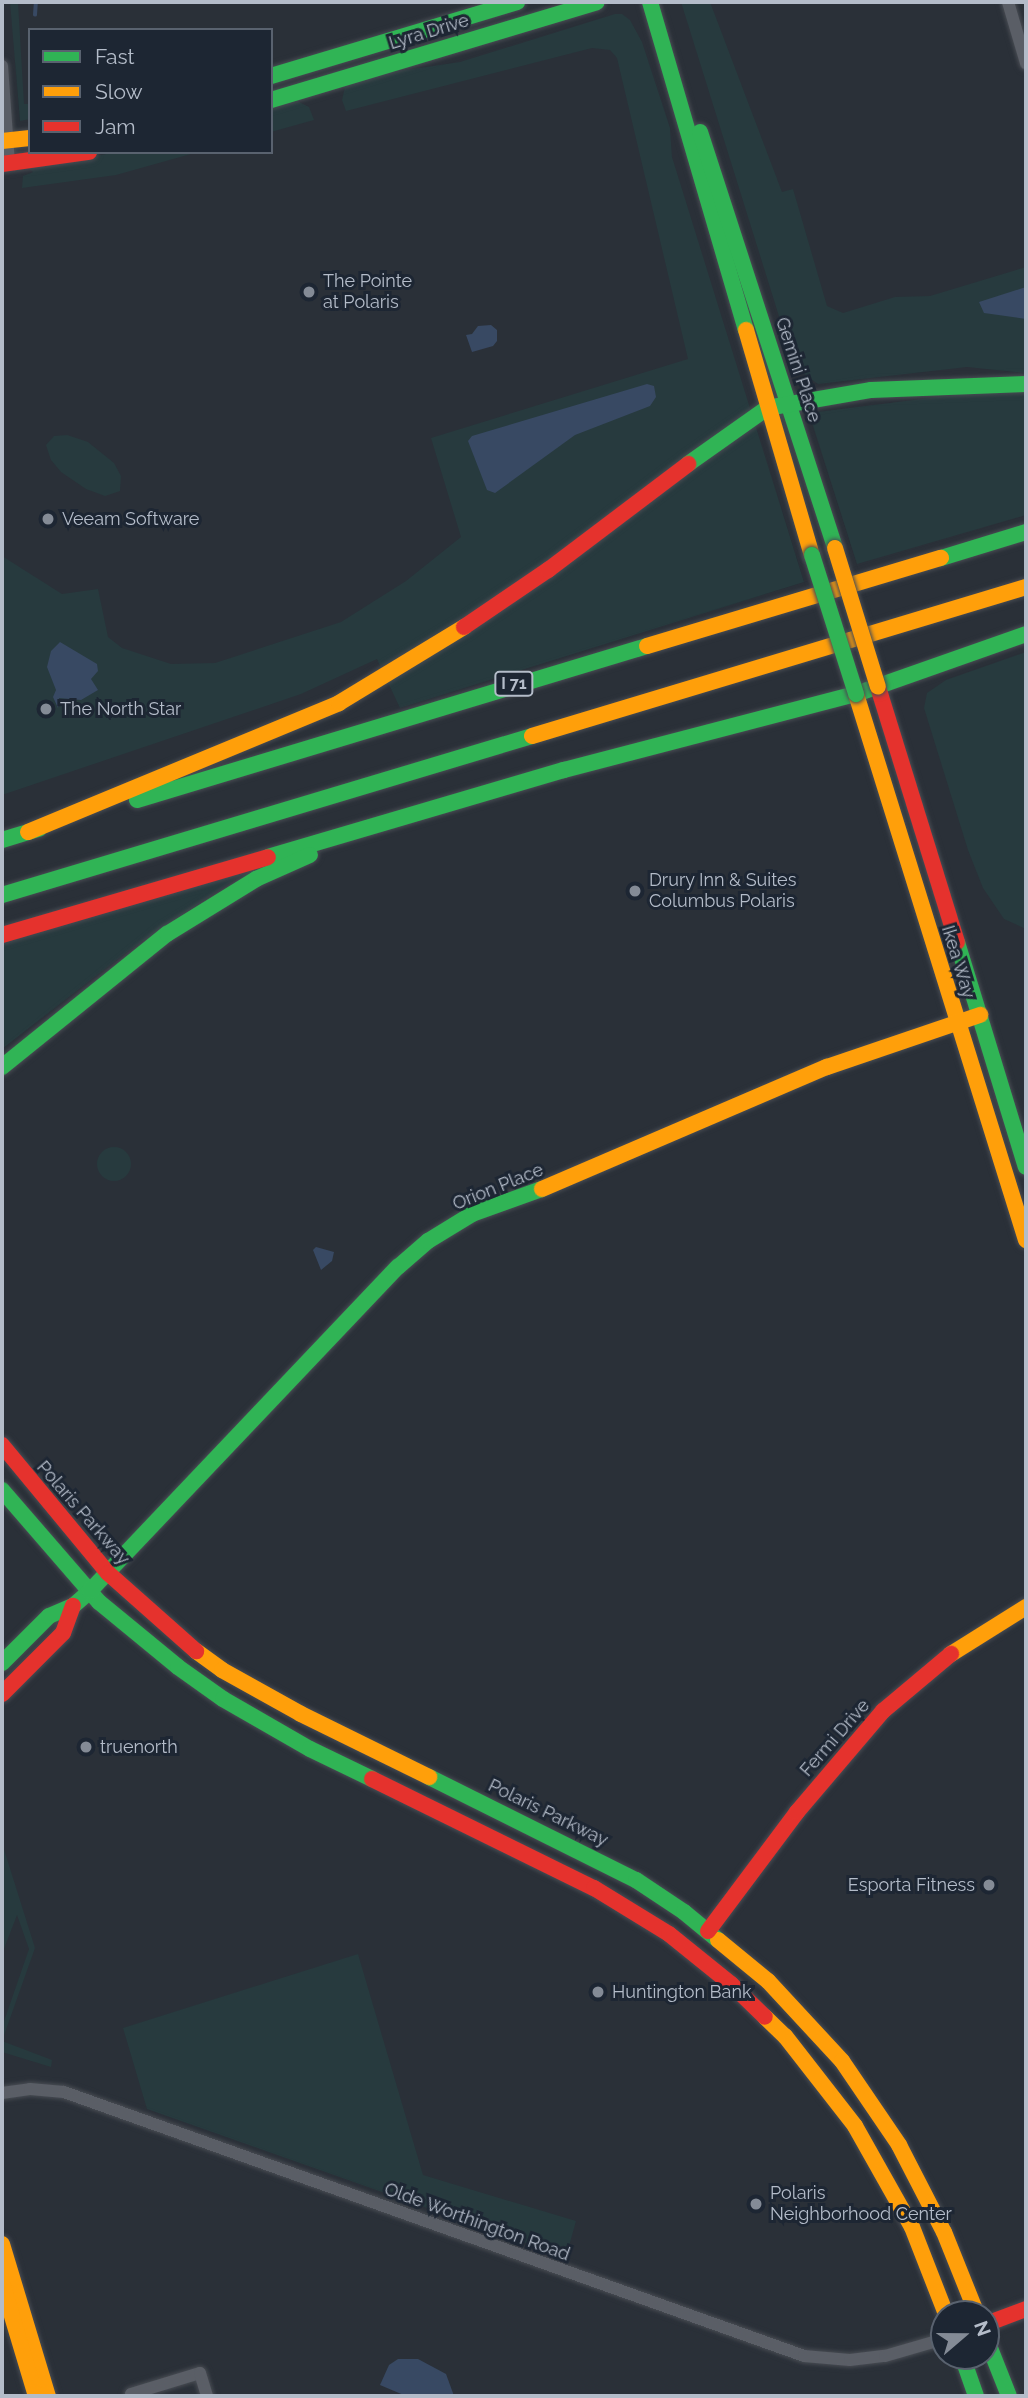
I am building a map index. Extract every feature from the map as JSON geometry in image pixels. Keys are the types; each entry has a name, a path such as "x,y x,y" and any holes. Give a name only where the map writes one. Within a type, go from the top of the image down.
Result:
{"main road":[{"name":"Lyra Drive","path":"273,75 517,2"},
{"name":"Lyra Drive","path":"273,99 597,2"},
{"name":"Gemini Place","path":"650,2 766,408 856,694"},
{"name":"Gemini Place","path":"671,69 694,116 789,403 878,687"},
{"path":"4,141 28,138"},
{"path":"5,164 75,154"},
{"path":"28,832 339,703 406,665 548,570 740,424 766,408 871,390 1026,384"},
{"name":"I 71","path":"2,840 1026,532"},
{"path":"2,895 1026,587"},
{"path":"2,935 564,770 856,694 1026,634"},
{"name":"Ikea Way","path":"878,687 1026,1167"},
{"name":"Ikea Way","path":"856,694 1026,1240"},
{"path":"2,1067 167,934 256,879 389,821"},
{"name":"Orion Place","path":"2,1663 49,1616 74,1606 90,1591 389,1276 428,1241 472,1214 554,1185 827,1067 980,1015"},
{"name":"Polaris Parkway","path":"2,1445 108,1573 179,1639 222,1670 349,1738 594,1857 670,1902 768,1980 804,2018 872,2102 924,2189 970,2300"},
{"path":"2,1490 90,1591 135,1633 178,1667 253,1718 594,1888 693,1952 786,2036 855,2126 912,2227 941,2300"},
{"name":"Orion Place","path":"2,1694 62,1633 74,1606"},
{"name":"Fermi Drive","path":"708,1931 797,1812 883,1711 956,1650 1026,1607"},
{"path":"2,2244 48,2396"},
{"path":"2,2283 36,2396"},
{"path":"1000,2319 1026,2309"},
{"path":"966,2370 976,2396"},
{"path":"999,2370 1009,2396"}],"street":[{"path":"1007,2 1026,63"},
{"path":"2,66 5,164"},
{"name":"Olde Worthington Road","path":"2,2093 30,2089 64,2092 804,2356 850,2360 885,2357 930,2343"},
{"path":"132,2396 131,2394 200,2373 206,2396"}],"green space":[{"path":"10,2 18,2 24,104 28,104 28,119 20,121"},
{"path":"681,2 710,2 782,192 793,189 827,306 843,313 895,297 930,296 1026,267 1026,373 967,367 818,384 804,374 787,342"},
{"path":"622,14 630,20 642,42 670,128 672,157 804,582 400,708 377,659 301,694 2,795 2,556 62,594 98,589 108,637 122,648 171,664 215,663 341,622 406,581 461,537 431,438 688,359 617,58 610,50 592,48 346,111 342,100 345,87 353,82 379,74 460,62"},
{"path":"297,101 309,107 314,120 273,131 273,107"},
{"path":"106,154 191,154 116,175 22,188 23,176 33,172 29,168"},
{"path":"978,392 1026,392 1026,515 857,564 809,413"},
{"path":"67,435 88,442 114,463 121,476 120,491 105,496 86,489 61,472 51,460 46,445 54,436"},
{"path":"1026,652 1026,929 1004,919 983,888 968,850 924,708 927,693 946,680"},
{"path":"246,872 128,951 2,1049 2,944"},
{"path":"114,1147 126,1152 131,1164 126,1176 114,1181 102,1176 97,1164 102,1152"},
{"path":"2,1843 35,1948 2,2041 2,2027 29,1949 17,1915 2,1954"},
{"path":"358,1954 423,2175 576,2221 566,2257 147,2109 123,2028"},
{"path":"2,2041 52,2060 51,2067 2,2052"}],"water":[{"path":"1026,287 1026,319 984,313 979,302"},
{"path":"491,325 497,330 497,341 493,346 472,352 466,335 472,334 478,326"},
{"path":"647,384 654,386 656,397 650,406 575,435 495,493 487,490 468,441 472,436"},
{"path":"60,642 97,664 98,671 91,679 98,690 81,700 59,698 58,708 53,697 56,690 47,667 51,651"},
{"path":"316,1247 334,1252 332,1261 321,1270 313,1250"},
{"path":"398,2359 418,2359 446,2374 454,2396 406,2396 380,2385 389,2365"}],"waterway":[{"path":"35,15 36,2"}],"traffic: fast":[{"path":"273,75 517,2"},
{"path":"273,99 597,2"},
{"path":"650,2 746,330"},
{"path":"700,132 835,548"},
{"path":"688,464 767,408 871,390 1026,384"},
{"path":"941,558 1026,532"},
{"path":"812,555 856,694"},
{"path":"268,857 564,770 856,694 1026,634"},
{"path":"137,800 647,646"},
{"path":"2,895 532,736"},
{"path":"2,840 39,829"},
{"path":"2,1067 167,934 256,879 310,855"},
{"path":"957,942 1026,1167"},
{"path":"2,1663 49,1616 73,1606 90,1591 398,1267 428,1241 472,1214 542,1189"},
{"path":"2,1490 99,1602 178,1667 223,1699 310,1749 372,1779"},
{"path":"429,1777 636,1880 684,1912 718,1940"},
{"path":"967,2370 976,2396"},
{"path":"999,2370 1009,2396"}],"traffic: slow":[{"path":"2,141 28,138"},
{"path":"746,330 812,555"},
{"path":"835,548 878,687"},
{"path":"647,646 941,558"},
{"path":"532,736 1026,587"},
{"path":"28,832 339,703 464,627"},
{"path":"856,694 1026,1240"},
{"path":"542,1189 827,1067 980,1015"},
{"path":"951,1654 1026,1607"},
{"path":"196,1651 222,1670 301,1714 429,1777"},
{"path":"718,1940 768,1981 842,2061 899,2145 944,2232 971,2300"},
{"path":"765,2017 785,2036 855,2126 912,2227 941,2300"},
{"path":"2,2244 48,2396"},
{"path":"2,2283 36,2396"}],"traffic: jam":[{"path":"2,164 74,154"},
{"path":"464,627 548,570 688,464"},
{"path":"878,687 957,942"},
{"path":"2,935 268,857"},
{"path":"2,1445 108,1573 196,1651"},
{"path":"2,1694 63,1633 73,1606"},
{"path":"708,1931 797,1812 883,1711 951,1654"},
{"path":"372,1779 594,1888 669,1934 731,1984 765,2017"},
{"path":"1000,2319 1026,2309"}],"place":[{"name":"The Pointe at Polaris","path":"309,292"},
{"name":"Veeam Software","path":"48,519"},
{"name":"The North Star","path":"46,709"},
{"name":"Drury Inn & Suites Columbus Polaris","path":"635,891"},
{"name":"truenorth","path":"86,1747"},
{"name":"Esporta Fitness","path":"989,1885"},
{"name":"Huntington Bank","path":"598,1992"},
{"name":"Polaris Neighborhood Center","path":"756,2204"}]}
